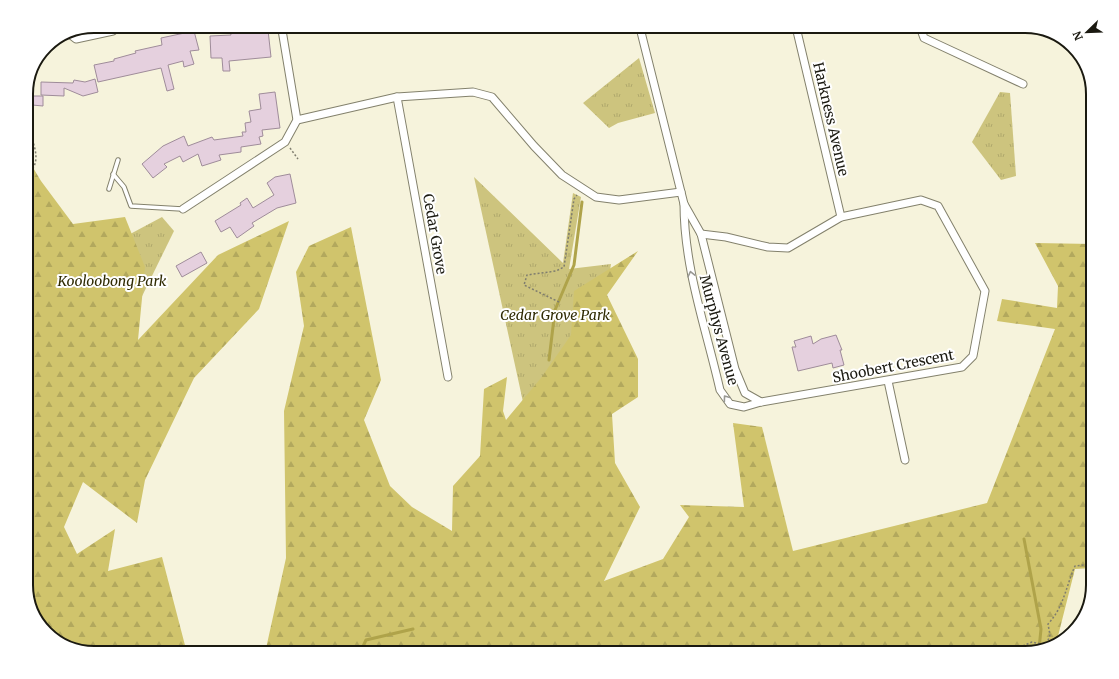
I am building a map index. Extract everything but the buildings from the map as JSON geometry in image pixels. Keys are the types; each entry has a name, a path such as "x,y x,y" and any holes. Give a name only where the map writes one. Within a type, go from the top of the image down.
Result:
{"street":[{"path":"73,37 76,39 104,33"},
{"path":"183,209 285,142 297,120 282,33"},
{"name":"Murphys Avenue","path":"641,33 680,192 684,204 701,234 735,369 745,393 761,402"},
{"name":"Harkness Avenue","path":"797,33 841,217"},
{"path":"922,33 924,38 1023,84"},
{"path":"297,120 397,97 473,92 492,97 534,146 562,175 596,197 619,200 680,192"},
{"name":"Cedar Grove","path":"397,97 448,377"},
{"name":"Shoobert Crescent","path":"701,234 726,237 768,247 788,248 841,217 921,200 938,206 985,291 973,356 962,367 761,402"},
{"name":"Murphys Avenue","path":"684,204 684,225 689,270 720,390 730,404 744,407 761,402"},
{"path":"888,381 905,460"}],"lane":[{"path":"109,189 118,160"},
{"path":"113,174 124,187 131,206 183,209"}],"path":[{"path":"33,142 36,149 35,162 33,166"},
{"path":"285,142 298,158"},
{"path":"559,302 524,285 527,275 556,271 564,267 574,199 584,188"},
{"path":"1049,641 1050,635 1048,624 1056,615 1066,596 1075,566 1086,565"},
{"path":"1022,646 1032,642 1041,644"}],"green space":[{"path":"639,58 655,113 618,123 609,128 583,103"},
{"path":"1000,92 1010,93 1016,176 1001,180 972,142"},
{"path":"33,168 73,224 125,217 145,267 138,340 218,255 289,221 259,309 194,378 145,480 137,523 83,482 64,527 77,554 115,529 108,571 162,557 185,646 94,646 78,644 64,638 54,631 39,612 33,589"},
{"name":"Cedar Grove Park","path":"474,177 563,263 573,193 581,197 569,269 611,264 593,388 523,402"},
{"name":"Kooloobong Park","path":"162,217 174,231 99,384 74,264"},
{"path":"351,227 381,380 364,420 390,486 412,507 452,531 453,486 480,456 484,389 507,377 503,411 506,420 541,378 571,335 574,291 638,251 607,295 638,359 638,397 612,414 615,463 640,507 604,581 663,559 689,517 680,505 744,507 733,423 762,427 793,551 987,503 1055,329 997,321 1002,299 1057,308 1058,286 1035,243 1086,244 1086,568 1075,569 1058,636 1041,644 1025,646 267,646 286,558 284,411 304,326 296,272 309,246"}],"waterway":[{"path":"549,360 555,310 574,265 582,202"},
{"path":"1024,539 1041,629 1039,644"},
{"path":"363,646 366,640 413,629"}]}
